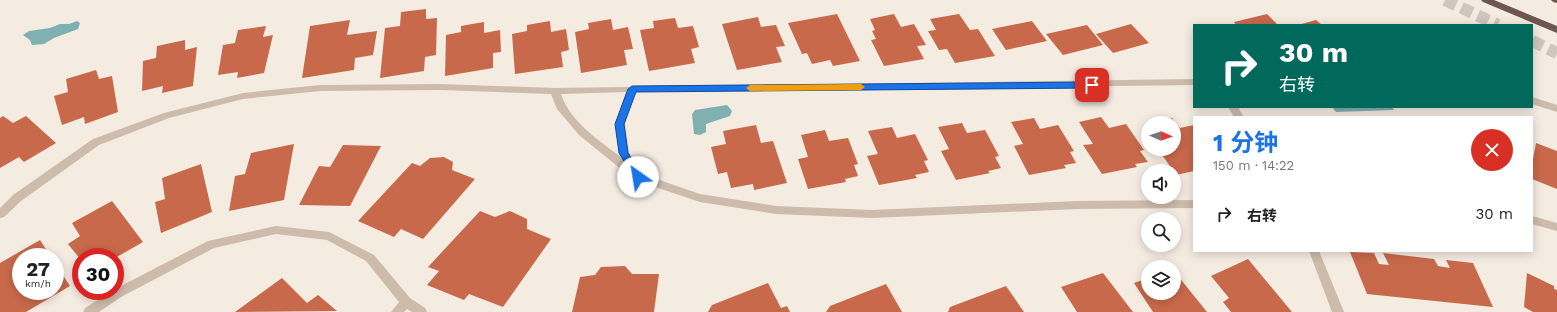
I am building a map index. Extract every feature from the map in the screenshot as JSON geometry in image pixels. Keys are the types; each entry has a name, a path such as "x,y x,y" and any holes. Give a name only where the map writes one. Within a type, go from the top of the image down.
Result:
{"highway":[{"path":"1486,0 1557,30"}],"street":[{"path":"0,214 17,198 96,142 167,115 243,96 320,88 440,87 555,91 1193,82"},
{"path":"632,89 620,124 624,153 638,177"},
{"path":"555,91 560,107 582,132 638,177 700,198 776,210 872,214 1078,205 1193,204"},
{"path":"1533,100 1557,109"},
{"path":"1533,220 1557,227"},
{"path":"89,312 117,294 212,244 276,230 329,236 370,258 406,302 421,312"},
{"path":"1314,252 1338,312"},
{"path":"397,312 406,302"}],"water":[{"path":"77,21 80,23 78,29 54,38 44,44 32,45 30,40 23,35 29,31 50,28 60,24 69,24"},
{"path":"727,105 732,111 730,116 706,124 706,132 700,135 694,134 692,114 695,110"},
{"path":"1333,108 1393,108 1394,110 1336,112"}],"building":[{"path":"426,9 426,19 437,18 436,55 425,57 424,71 380,78 385,28 400,26 401,12"},
{"path":"837,14 860,61 833,66 830,60 812,64 807,53 802,54 788,23"},
{"path":"894,14 901,27 914,24 926,45 917,46 924,59 884,66 871,40 876,39 872,31 875,30 870,19"},
{"path":"959,14 970,30 978,29 995,56 955,63 947,49 939,50 928,31 936,30 930,19"},
{"path":"1267,14 1277,24 1235,24 1234,22"},
{"path":"758,17 761,27 776,25 785,46 776,47 782,62 737,70 722,24"},
{"path":"675,18 678,28 693,26 699,47 691,49 695,63 649,71 640,30 654,28 653,21"},
{"path":"611,19 613,30 628,27 633,49 624,50 627,65 581,73 575,32 589,29 588,23"},
{"path":"350,20 347,35 377,31 373,55 355,58 354,70 302,78 310,26"},
{"path":"1316,20 1321,24 1302,24"},
{"path":"550,21 551,32 566,29 569,50 561,52 563,67 515,74 512,34 527,31 527,25"},
{"path":"1032,21 1047,41 1006,50 992,29"},
{"path":"484,22 484,33 500,30 501,52 493,53 493,68 445,76 446,35 461,32 461,26"},
{"path":"1131,24 1149,43 1113,53 1096,34"},
{"path":"1087,25 1103,45 1063,55 1046,34"},
{"path":"266,26 263,37 273,35 264,73 237,78 238,72 218,75 223,45 235,43 238,30"},
{"path":"185,40 185,50 197,47 193,86 162,93 163,86 142,91 143,61 156,58 157,46"},
{"path":"96,70 99,79 112,76 118,112 85,124 84,117 62,125 54,96 68,92 66,79"},
{"path":"3,116 13,123 26,116 56,143 24,162 19,157 0,168 0,118"},
{"path":"1101,117 1109,128 1126,124 1141,146 1141,156 1144,156 1148,162 1135,164 1137,167 1102,174 1083,145 1093,144 1079,122"},
{"path":"1034,118 1040,129 1058,125 1074,151 1070,152 1076,163 1064,165 1066,168 1029,175 1014,146 1023,144 1011,122"},
{"path":"962,123 967,133 985,130 999,156 995,157 1001,168 988,171 990,173 956,180 941,151 949,149 938,127"},
{"path":"756,125 761,143 773,141 787,183 754,190 753,184 731,188 727,172 718,174 711,147 726,144 723,131"},
{"path":"1193,125 1193,171 1181,174 1181,164 1168,164 1163,156 1181,156 1181,128"},
{"path":"892,127 897,138 915,134 928,160 924,161 929,172 915,175 917,178 879,185 867,156 878,154 868,131"},
{"path":"825,130 829,141 848,138 858,164 854,165 858,176 845,179 846,182 808,189 798,159 808,157 801,135"},
{"path":"1536,143 1557,151 1557,189 1533,179 1533,159"},
{"path":"294,144 284,200 229,211 235,176 245,174 251,153"},
{"path":"343,145 381,146 350,206 299,205 319,166 330,167"},
{"path":"444,157 453,162 452,170 475,179 423,239 401,229 394,237 358,221 412,163 420,166 430,158"},
{"path":"201,164 212,212 161,233 155,202 165,199 162,178"},
{"path":"112,201 143,242 124,253 124,248 72,249 68,244 80,236 72,223"},
{"path":"480,211 495,217 510,211 527,219 527,229 551,239 503,307 469,294 464,300 427,285 439,271 428,267"},
{"path":"40,240 45,248 26,248"},
{"path":"1350,252 1374,253 1379,264 1389,265 1383,253 1434,259 1438,266 1450,268 1446,260 1473,263 1493,307 1367,294"},
{"path":"12,256 12,300 46,300 26,312 0,312 0,263"},
{"path":"1248,259 1292,312 1231,312 1223,302 1229,298 1211,276"},
{"path":"625,266 632,274 659,274 654,312 572,312 580,277 595,275 601,267"},
{"path":"1103,273 1133,312 1077,312 1061,287"},
{"path":"1527,273 1554,286 1554,289 1557,290 1557,312 1533,312 1524,307"},
{"path":"64,277 70,286 64,290"},
{"path":"282,278 307,303 318,295 337,311 235,312"},
{"path":"1141,280 1141,294 1134,283"},
{"path":"1181,280 1207,312 1153,312 1145,300 1181,300"},
{"path":"768,283 781,308 787,306 790,312 708,312 712,305"},
{"path":"886,284 902,312 826,312 830,306"},
{"path":"1006,286 1024,312 948,312 950,307"}],"tunnel":[{"path":"1445,0 1496,24"},
{"path":"1533,41 1557,53"}],"slow traffic":[{"path":"750,88 861,87"}],"route":[{"path":"638,177 624,153 620,124 632,89 1092,85"}]}
